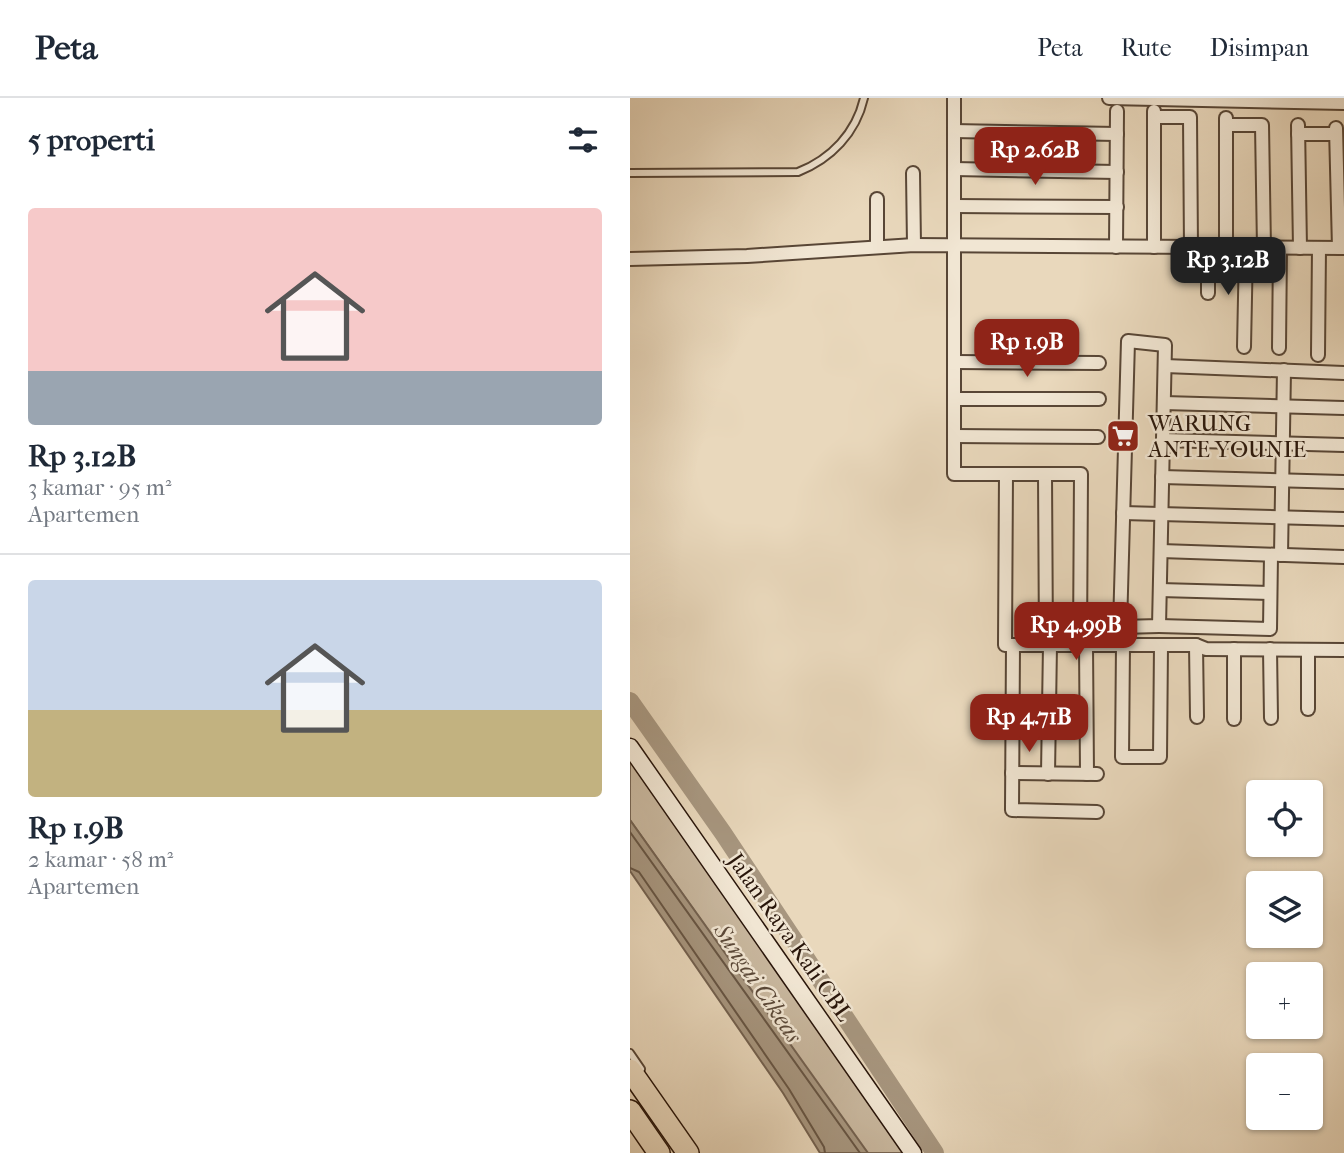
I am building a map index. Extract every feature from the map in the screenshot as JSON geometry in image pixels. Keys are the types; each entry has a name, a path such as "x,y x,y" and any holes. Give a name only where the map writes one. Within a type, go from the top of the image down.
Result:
{"highway":[{"path":"638,1072 688,1153"},
{"path":"630,1111 659,1153"}],"main road":[{"name":"Jalan Raya Kali CBL","path":"630,747 913,1153"}],"street":[{"path":"954,98 954,474 1081,474 1083,645 1092,774 1012,773"},
{"path":"1109,98 1344,103"},
{"path":"1116,247 1118,111"},
{"path":"1154,247 1154,114 1190,117 1191,248"},
{"path":"1226,248 1226,121 1262,125 1264,248"},
{"path":"630,259 747,256 914,245 1191,248 1300,248 1319,248 1341,248 1336,131 1298,129 1300,248"},
{"path":"954,131 1117,134"},
{"path":"954,169 1117,172"},
{"path":"913,173 914,245"},
{"path":"877,199 877,247"},
{"path":"955,206 1117,207"},
{"path":"1208,248 1208,293"},
{"path":"1244,347 1246,248"},
{"path":"1279,348 1280,248"},
{"path":"1318,355 1319,248"},
{"path":"1159,626 1165,345 1128,341 1120,626 1270,629 1270,593 1282,518 1284,370"},
{"path":"955,362 1099,363"},
{"path":"1165,366 1344,373"},
{"path":"955,399 1099,399"},
{"path":"1164,403 1344,408"},
{"path":"954,436 1098,437"},
{"path":"1163,440 1344,445"},
{"path":"1006,474 1005,645 1196,645 1206,649 1344,650"},
{"path":"1045,474 1048,774"},
{"path":"1162,477 1344,482"},
{"path":"1123,513 1344,519"},
{"path":"1161,551 1344,557"},
{"path":"1160,590 1270,593"},
{"path":"1013,645 1012,810 1097,812"},
{"path":"1123,645 1122,757 1160,757 1161,645"},
{"path":"1196,645 1197,717"},
{"path":"1234,649 1234,719"},
{"path":"1270,649 1271,718"},
{"path":"1308,650 1308,709"}],"lane":[{"path":"630,173 798,172 813,166 835,150 857,120 864,98"},
{"path":"630,1053 638,1072"}],"shaded area":[{"path":"630,747 913,1153 866,1153 630,820"}],"water":[{"path":"630,820 868,1153 820,1153 783,1093 630,871"}],"waterway":[{"path":"630,701 723,833 935,1153"}],"place":[{"name":"WARUNG ANTE YOUNIE","path":"1123,436"}],"water label":[{"name":"Sungai Cikeas","path":"758,983"}]}
